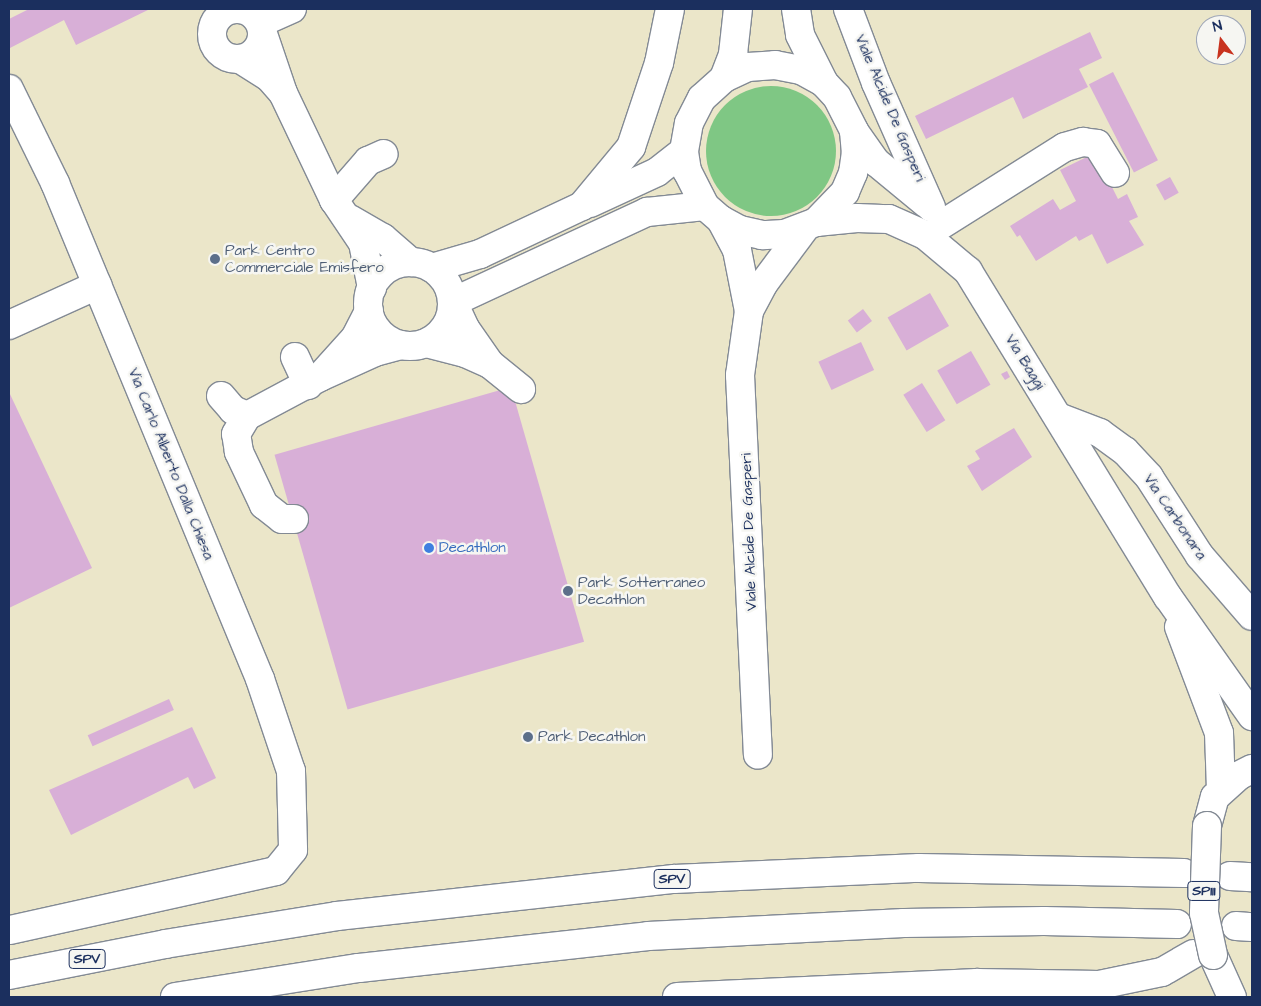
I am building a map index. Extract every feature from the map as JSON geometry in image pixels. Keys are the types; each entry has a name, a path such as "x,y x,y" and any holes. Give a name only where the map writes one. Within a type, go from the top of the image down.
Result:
{"main road":[{"path":"240,59 254,53 261,27 292,9"},
{"path":"582,206 631,147 658,63 670,9"},
{"name":"Viale Alcide De Gasperi","path":"724,78 733,54 738,9"},
{"name":"Viale Alcide De Gasperi","path":"749,311 764,282 811,225 832,209 850,179 856,152 854,131 848,113 824,83 800,35 796,9"},
{"name":"Viale Alcide De Gasperi","path":"848,9 876,83 936,216 968,272"},
{"path":"283,93 269,77 240,59 224,56 218,50 212,35 216,20 235,10 250,13 261,27 283,93 342,210 363,243 371,299 380,333 414,344 465,352 490,364 521,389"},
{"name":"Viale Alcide De Gasperi","path":"758,755 740,376 749,311 737,250 713,213 694,190 684,151 693,114 702,98 724,78 748,68 774,65 801,70 824,83"},
{"name":"Via Carlo Alberto Dalla Chiesa","path":"9,89 55,183 260,679 291,771 292,850 276,871 9,930"},
{"name":"Viale Alcide De Gasperi","path":"854,131 876,162 936,216"},
{"path":"936,216 1065,147 1083,142 1097,144 1115,173"},
{"path":"314,381 355,338 371,299 388,269 422,265 480,254 657,172 684,151"},
{"path":"342,210 368,161 384,154"},
{"path":"342,210 447,282 453,302 465,328 490,364"},
{"path":"453,302 647,212 713,213"},
{"name":"Viale Alcide De Gasperi","path":"713,213 740,230 762,235 784,234 811,225"},
{"name":"Via Baggi","path":"811,225 857,218 889,220 925,235 968,272 1061,418 1168,597 1252,716"},
{"path":"9,325 97,285"},
{"path":"294,519 282,519 264,505 239,452 236,434 247,416 375,352 414,344 450,319 453,302"},
{"path":"295,357 314,381"},
{"path":"221,396 233,410 247,416"},
{"name":"Via Carbonara","path":"1061,418 1100,433 1125,451 1149,477 1200,556 1252,616"},
{"name":"Via Baggi","path":"1168,597 1219,734 1221,790"},
{"path":"1221,790 1252,769"},
{"name":"SP111","path":"1203,955 1201,934 1204,913 1207,826 1215,797 1221,790"},
{"name":"SPV","path":"9,975 165,944 337,916 674,879 929,868 1184,873"},
{"path":"175,997 386,964 658,936 904,923 1044,921 1177,924"},
{"path":"677,997 958,983 1099,985 1162,972 1203,955 1232,997"},
{"path":"1099,985 1136,997"}],"green space":[{"path":"771,86 784,87 796,91 817,105 831,126 835,138 835,164 831,176 817,197 796,211 784,215 771,216 758,215 746,211 725,197 711,176 707,164 706,151 707,138 711,126 725,105 746,91 758,87"}],"building":[{"path":"29,9 150,9 76,45 64,20 10,48 9,19"},
{"path":"1090,32 1102,58 1079,69 1088,87 1023,119 1013,97 926,139 915,116"},
{"path":"1113,72 1158,160 1134,172 1089,84"},
{"path":"1095,153 1118,199 1127,194 1138,217 1129,221 1144,245 1107,264 1092,234 1079,241 1076,236 1036,261 1020,235 1017,237 1010,226 1053,199 1060,210 1076,201 1060,170"},
{"path":"1170,177 1179,193 1165,201 1156,185"},
{"path":"930,293 949,326 907,350 888,318"},
{"path":"863,309 872,321 857,332 848,320"},
{"path":"861,342 874,370 832,390 818,362"},
{"path":"971,351 990,385 957,404 937,370"},
{"path":"1007,371 1010,377 1005,380 1001,374"},
{"path":"922,383 945,420 927,432 903,395"},
{"name":"Decathlon","path":"511,387 584,642 348,710 275,455"},
{"path":"9,392 92,568 9,608"},
{"path":"1014,428 1032,457 982,491 967,466 980,459 975,451"},
{"path":"169,699 174,710 93,746 88,735"},
{"path":"192,727 216,778 194,789 188,777 71,835 49,790"}],"place":[{"name":"Park Centro Commerciale Emisfero","path":"215,259"},
{"name":"Decathlon","path":"429,548"},
{"name":"Park Sotterraneo Decathlon","path":"568,591"},
{"name":"Park Decathlon","path":"528,737"}]}
